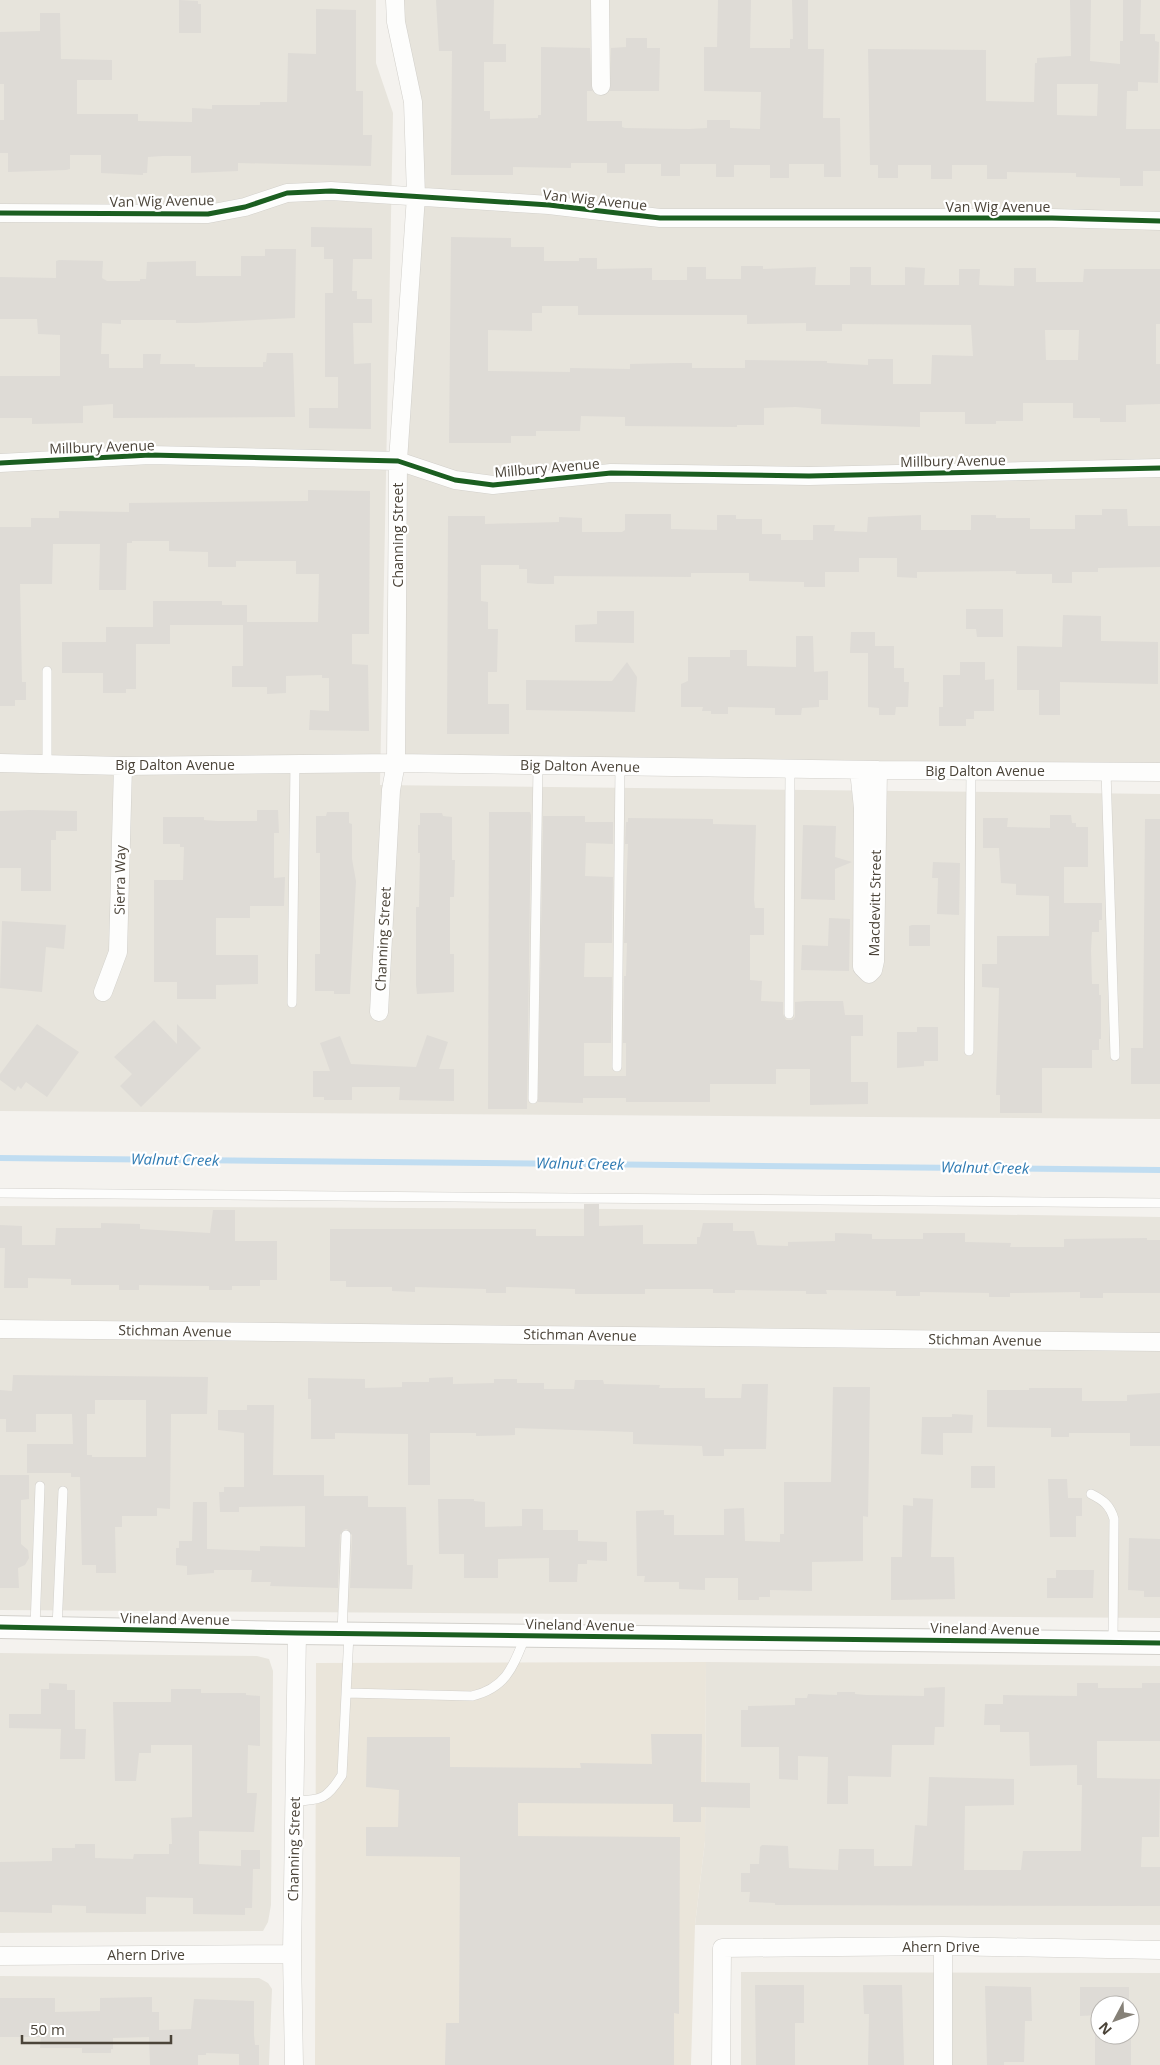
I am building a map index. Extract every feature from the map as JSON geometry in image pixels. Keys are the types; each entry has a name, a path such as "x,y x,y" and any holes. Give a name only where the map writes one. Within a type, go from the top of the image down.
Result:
{"street":[{"name":"Channing Street","path":"379,1012 391,790 396,763 398,462 416,196 413,102 396,22 395,0"},
{"path":"600,0 601,86"},
{"name":"Van Wig Avenue","path":"0,213 208,214 245,207 286,193 331,191 549,205 660,218 1052,218 1160,221"},
{"name":"Millbury Avenue","path":"0,463 150,455 398,462 455,480 494,485 611,473 809,476 1160,468"},
{"name":"Big Dalton Avenue","path":"0,763 122,766 396,763 859,770 1160,772"},
{"name":"Sierra Way","path":"102,992 118,952 122,766"},
{"name":"Macdevitt Street","path":"859,770 863,808 862,967 869,974 873,970 874,960 878,770"},
{"name":"Stichman Avenue","path":"0,1329 1160,1342"},
{"name":"Vineland Avenue","path":"0,1627 297,1633 1160,1643"},
{"name":"Channing Street","path":"294,2065 292,1954 297,1633"},
{"path":"943,1946 943,2065"},
{"name":"Ahern Drive","path":"721,2065 722,1948 943,1946 1160,1950"},
{"name":"Ahern Drive","path":"0,1956 292,1954"}],"lane":[{"path":"47,671 47,764"},
{"path":"292,1003 295,764"},
{"path":"533,1099 538,765"},
{"path":"617,1067 620,766"},
{"path":"789,1014 790,769"},
{"path":"969,1052 971,770"},
{"path":"1106,771 1115,1056"},
{"path":"0,1193 1160,1203"},
{"path":"35,1628 40,1486"},
{"path":"57,1628 63,1492"},
{"path":"1091,1494 1104,1500 1111,1510 1114,1519 1112,1642"},
{"path":"295,1802 320,1800 329,1795 342,1776 346,1693 346,1535"},
{"path":"346,1693 472,1696 484,1693 496,1687 512,1671 526,1636"}],"shaded area":[{"path":"0,0 376,0 376,63 393,113 380,785 1160,794 1160,1119 0,1111"},
{"path":"395,0 1160,0 1160,772 396,763 416,196"},
{"path":"0,1206 621,1209 1160,1217 1160,1618 0,1610"},
{"path":"0,1653 257,1656 269,1659 273,1671 271,1905 268,1922 263,1931 0,1933"},
{"path":"706,1662 1160,1666 1160,1925 695,1925 705,1841"},
{"path":"706,1662 705,1841 695,1925 691,2065 315,2065 316,1663"},
{"path":"741,1972 1160,1973 1160,2065 741,2065"},
{"path":"0,1976 259,1978 268,1983 272,1989 269,2065 0,2065"}],"building":[{"path":"179,0 198,1 198,4 201,4 201,33 179,33"},
{"path":"436,0 494,0 493,44 506,44 506,62 484,62 484,111 490,111 490,119 538,118 538,115 541,115 541,47 590,48 592,91 587,91 587,121 622,121 622,127 625,128 689,129 707,128 707,120 730,120 730,128 760,129 761,92 704,91 704,47 717,47 718,0 751,0 750,48 790,48 790,39 793,39 792,0 808,0 808,49 824,49 823,118 840,118 841,177 824,177 824,164 789,164 789,178 770,178 770,165 734,165 734,177 716,177 716,164 680,164 680,176 661,176 661,164 625,164 625,173 607,173 607,163 571,163 571,168 513,167 513,175 451,175 452,51 439,51"},
{"path":"1070,0 1091,0 1090,61 1120,64 1120,41 1123,41 1123,0 1141,0 1140,34 1155,34 1155,41 1159,42 1158,83 1138,82 1138,91 1127,91 1126,129 1160,129 1160,171 1143,171 1143,186 1120,186 1120,178 1076,177 1076,173 1007,172 1007,179 987,179 987,165 952,165 952,179 931,179 931,165 898,165 898,178 878,178 878,165 870,165 868,49 986,50 986,101 1034,102 1035,63 1037,63 1037,58 1071,56","holes":["1057,84 1098,84 1097,116 1057,115"]},
{"path":"316,9 356,10 356,91 363,91 363,135 372,135 371,166 238,163 238,171 191,173 191,156 162,156 148,157 147,173 143,173 143,175 101,173 101,155 70,155 70,169 8,172 8,153 0,153 0,120 4,120 4,84 0,84 0,32 40,31 40,13 60,13 61,59 112,60 112,80 77,80 77,114 138,114 138,121 192,122 192,108 212,109 212,105 260,105 260,102 287,102 288,53 316,54"},
{"path":"626,38 647,38 647,48 660,48 659,91 610,91 611,48 626,47"},
{"path":"311,227 372,228 372,259 353,259 352,291 357,291 357,299 372,299 372,323 353,323 354,364 371,363 371,429 309,428 309,408 338,408 338,377 325,377 325,293 333,293 333,259 324,259 324,247 311,247"},
{"path":"451,237 511,238 511,247 544,247 544,261 579,261 579,258 597,258 597,269 652,268 652,280 687,280 687,267 706,267 706,279 741,279 741,266 763,266 763,269 816,267 815,285 850,285 850,267 871,267 871,285 905,285 905,267 925,268 924,285 959,285 959,269 980,269 979,285 1014,286 1014,268 1036,268 1036,282 1083,282 1084,269 1160,269 1160,324 1156,324 1156,364 1160,364 1160,404 1126,405 1126,422 1100,422 1100,418 1073,418 1073,403 1023,403 1023,421 996,421 996,424 965,424 965,412 920,412 920,427 821,424 821,409 796,407 764,408 764,425 737,425 737,427 625,426 625,417 581,416 580,431 536,431 536,436 511,436 511,443 449,443","holes":["542,306 578,306 578,315 747,315 747,324 806,323 806,331 842,331 842,324 971,325 973,356 932,355 931,384 893,384 893,359 868,359 868,365 827,363 827,361 745,360 745,368 692,368 692,363 676,363 630,364 630,369 570,368 570,372 488,371 488,330 532,331 532,313 542,313","1045,330 1079,330 1078,360 1046,360"]},
{"path":"265,249 296,249 295,318 196,323 176,323 176,320 121,320 121,324 102,323 101,354 109,354 109,368 143,368 143,354 161,354 160,364 195,364 195,367 263,367 263,362 266,362 267,353 293,353 295,417 113,418 113,404 83,406 83,423 32,424 32,418 0,418 0,376 60,376 60,335 38,334 37,319 0,319 0,277 56,278 56,261 59,260 103,261 102,278 107,281 140,281 140,279 146,279 147,262 196,261 196,276 241,276 241,256 265,256"},
{"path":"308,490 370,491 369,634 352,634 352,664 368,665 369,731 309,730 310,710 329,711 329,678 322,678 322,675 286,676 286,693 267,694 267,687 232,687 232,666 243,666 243,625 170,625 170,644 136,644 136,689 126,689 126,693 103,693 103,673 62,673 62,642 106,642 106,627 153,627 153,601 222,601 222,605 247,605 247,622 318,622 319,574 296,574 296,561 236,561 236,567 208,567 208,552 169,551 169,541 132,541 132,543 127,543 126,590 99,590 100,544 53,544 52,584 20,584 22,682 26,682 26,700 15,700 15,706 0,706 0,527 31,527 31,518 59,518 59,511 129,512 129,503 308,501"},
{"path":"1102,509 1127,509 1128,526 1160,526 1160,567 1098,568 1098,572 1072,572 1072,583 1052,583 1052,574 1016,574 1016,571 917,572 917,578 897,577 897,558 859,558 859,572 825,572 825,587 804,587 804,582 749,581 749,573 691,573 691,577 554,576 554,584 538,584 527,583 527,569 519,569 519,565 481,565 481,601 488,602 488,629 498,629 497,672 488,672 488,704 509,704 509,734 447,734 448,516 485,516 485,524 559,522 559,517 582,518 582,532 622,532 625,530 625,514 671,514 671,529 717,530 717,515 736,515 736,519 762,519 762,534 781,534 781,540 813,540 813,525 835,525 834,531 867,532 868,517 921,515 921,530 971,530 971,515 996,515 996,518 1030,518 1030,529 1075,529 1075,515 1102,515"},
{"path":"966,609 1003,609 1003,637 977,637 976,629 966,629"},
{"path":"597,611 634,611 634,643 575,642 575,625 597,624"},
{"path":"1063,615 1101,616 1101,641 1158,642 1158,684 1060,682 1060,715 1039,715 1039,690 1017,690 1017,646 1062,647"},
{"path":"851,632 875,632 875,646 894,646 894,668 904,668 904,682 909,682 908,707 896,707 895,715 879,715 879,708 868,707 868,653 850,653"},
{"path":"796,636 813,636 814,672 828,671 828,700 819,700 819,707 802,708 801,715 775,715 775,708 728,707 728,714 711,714 711,711 702,711 703,707 681,707 681,684 688,681 688,657 730,657 730,650 747,650 747,666 796,667"},
{"path":"627,662 637,677 635,712 526,710 526,680 612,681"},
{"path":"960,662 985,662 985,680 994,679 994,711 974,711 974,719 966,719 966,726 939,726 939,707 943,707 943,675 960,675"},
{"path":"257,810 278,810 279,833 274,833 274,878 285,877 284,906 250,906 250,918 216,918 216,955 258,955 258,984 216,985 216,999 177,999 177,982 154,982 154,880 183,880 184,847 180,847 180,844 163,844 163,817 204,817 204,820 217,821 257,821"},
{"path":"0,811 77,811 77,831 56,831 56,840 51,840 51,891 21,891 21,868 0,868"},
{"path":"327,812 349,812 349,823 352,824 352,859 356,881 350,994 334,994 334,991 315,991 315,954 320,954 320,853 316,853 316,816 326,816"},
{"path":"489,812 530,812 531,815 527,1109 488,1109"},
{"path":"420,813 442,813 443,816 452,817 452,860 455,860 454,897 450,897 450,954 454,954 454,992 417,994 416,907 419,907 420,853 418,853 418,825 420,825"},
{"path":"1050,815 1071,815 1072,823 1076,823 1076,827 1088,827 1088,867 1064,867 1064,903 1102,903 1102,920 1099,920 1099,932 1092,932 1091,950 1092,984 1099,984 1099,995 1101,995 1101,1039 1099,1039 1099,1050 1092,1050 1092,1068 1042,1068 1042,1113 1000,1113 1000,1095 996,1095 999,988 982,987 982,964 997,964 997,936 1049,936 1049,896 1016,895 1016,884 1001,883 999,848 983,848 983,818 1008,818 1007,827 1050,828"},
{"path":"543,816 585,816 585,822 613,822 613,844 586,843 585,876 613,877 612,943 585,943 584,977 612,977 611,1043 584,1043 584,1076 626,1076 626,1043 623,1043 624,976 626,976 627,943 624,943 628,844 625,844 626,822 628,822 628,818 713,819 713,824 756,825 754,900 755,908 764,908 764,935 750,935 750,980 762,981 761,1001 783,1002 783,1014 786,1020 792,1020 795,1017 795,1002 806,1001 843,1001 845,1015 863,1015 863,1036 851,1036 851,1082 868,1082 868,1104 810,1105 810,1069 776,1069 776,1084 710,1084 710,1102 626,1102 626,1098 583,1098 583,1103 538,1102"},
{"path":"1145,819 1160,819 1160,1084 1131,1084 1131,1048 1143,1048"},
{"path":"803,825 836,826 835,857 852,862 835,869 835,900 801,899"},
{"path":"933,862 960,863 959,915 937,914 938,878 932,878"},
{"path":"829,918 850,919 849,971 801,970 802,945 828,946"},
{"path":"2,921 66,925 64,949 46,947 42,992 0,988"},
{"path":"930,925 930,946 909,946 909,926"},
{"path":"154,1020 177,1044 177,1024 201,1048 141,1107 120,1086 132,1074 114,1057"},
{"path":"37,1024 79,1052 47,1097 26,1082 21,1089 18,1086 15,1091 0,1080 0,1074"},
{"path":"917,1027 938,1027 938,1061 924,1061 924,1066 897,1068 897,1032 917,1032"},
{"path":"427,1035 448,1042 439,1069 454,1069 454,1101 399,1100 400,1087 352,1087 352,1100 324,1100 324,1097 313,1097 313,1071 330,1071 320,1043 340,1036 351,1064 416,1067"},
{"path":"584,1204 599,1204 599,1226 643,1225 643,1244 697,1244 697,1237 700,1237 703,1223 733,1223 733,1231 754,1231 757,1245 788,1246 788,1242 835,1241 835,1233 872,1234 872,1239 923,1239 923,1233 965,1233 965,1242 1011,1243 1010,1247 1064,1247 1064,1239 1147,1238 1147,1240 1160,1240 1160,1293 1103,1293 1103,1298 1080,1298 1080,1292 1010,1293 1010,1297 989,1297 989,1293 920,1292 920,1296 896,1296 896,1291 826,1290 827,1294 806,1294 806,1291 735,1290 735,1293 713,1293 713,1289 645,1289 645,1294 575,1294 575,1289 506,1287 506,1293 486,1293 486,1289 415,1287 415,1292 392,1291 392,1287 346,1287 346,1281 330,1281 330,1229 536,1229 536,1236 584,1236"},
{"path":"213,1210 235,1210 235,1241 277,1241 277,1280 260,1280 260,1286 232,1286 232,1290 209,1290 209,1286 139,1285 139,1290 119,1290 119,1285 71,1285 71,1279 28,1278 28,1288 4,1288 5,1248 0,1248 0,1225 22,1226 22,1245 55,1245 56,1228 101,1228 101,1223 140,1224 140,1229 210,1233"},
{"path":"13,1375 208,1377 207,1414 171,1414 170,1509 157,1508 157,1516 122,1516 122,1527 115,1527 116,1573 96,1573 96,1565 82,1565 80,1477 71,1477 71,1473 27,1473 27,1444 73,1444 72,1414 36,1414 36,1432 6,1432 6,1419 0,1419 0,1390 12,1391","holes":["95,1400 146,1400 146,1457 92,1457 92,1455 87,1455 87,1414 95,1414"]},
{"path":"453,1377 453,1384 494,1383 494,1379 517,1379 517,1383 544,1383 544,1389 574,1389 575,1380 603,1380 604,1384 660,1385 659,1388 705,1388 705,1398 741,1398 742,1384 768,1384 766,1449 724,1449 724,1456 703,1456 702,1446 633,1444 633,1432 515,1428 515,1435 476,1436 476,1433 430,1433 430,1485 408,1485 408,1434 335,1433 335,1439 311,1439 311,1399 308,1399 308,1378 365,1379 365,1388 402,1387 402,1382 429,1382 429,1378"},
{"path":"833,1387 870,1387 868,1517 863,1516 863,1561 812,1562 812,1591 770,1590 770,1597 759,1597 759,1600 738,1600 738,1578 705,1578 705,1590 679,1589 679,1582 644,1582 645,1576 637,1576 636,1511 664,1510 664,1515 674,1515 674,1535 724,1535 724,1509 744,1508 745,1541 780,1542 780,1534 784,1534 784,1482 831,1482"},
{"path":"1029,1388 1082,1388 1082,1401 1127,1401 1127,1395 1160,1393 1160,1446 1130,1446 1130,1433 1069,1433 1069,1437 1051,1437 1051,1428 987,1427 987,1390 1029,1390"},
{"path":"247,1405 274,1405 273,1475 324,1475 324,1496 368,1496 368,1507 406,1507 407,1565 413,1565 412,1589 350,1588 352,1535 347,1529 343,1530 340,1535 338,1588 270,1586 271,1582 251,1582 252,1570 214,1570 214,1573 187,1575 187,1566 176,1565 176,1548 179,1548 179,1541 192,1541 193,1502 207,1502 207,1549 260,1551 260,1546 305,1547 305,1506 239,1507 239,1512 220,1512 219,1492 224,1492 224,1487 244,1487 244,1433 218,1430 218,1410 247,1410"},
{"path":"952,1414 973,1415 972,1433 943,1433 943,1455 921,1454 922,1417 952,1417"},
{"path":"971,1466 995,1466 995,1488 971,1488"},
{"path":"0,1475 29,1475 29,1499 21,1500 21,1544 28,1550 29,1558 25,1565 18,1568 19,1588 0,1588"},
{"path":"1048,1479 1067,1479 1068,1498 1082,1498 1082,1516 1076,1516 1076,1537 1050,1537"},
{"path":"913,1498 933,1499 931,1557 954,1557 955,1599 891,1600 891,1557 902,1557 903,1505 913,1506"},
{"path":"438,1499 474,1499 474,1501 485,1502 485,1527 522,1526 522,1509 543,1509 543,1530 578,1530 578,1541 607,1542 607,1561 587,1560 587,1564 578,1564 577,1582 549,1582 549,1558 498,1559 498,1578 464,1578 464,1554 439,1554"},
{"path":"1129,1538 1160,1539 1160,1597 1144,1597 1144,1591 1128,1590"},
{"path":"1056,1570 1094,1570 1093,1598 1047,1598 1047,1578 1056,1578"},
{"path":"49,1683 67,1684 67,1690 75,1690 75,1729 86,1729 85,1759 60,1759 61,1729 9,1728 9,1714 41,1714 41,1689 49,1689"},
{"path":"1077,1683 1098,1683 1098,1688 1142,1688 1142,1683 1160,1683 1160,1741 1097,1741 1097,1778 1160,1779 1159,1837 1142,1837 1141,1867 1160,1867 1160,1906 775,1905 775,1903 749,1902 750,1892 741,1892 741,1873 750,1873 750,1864 759,1864 760,1847 762,1845 788,1846 789,1868 838,1870 839,1849 874,1849 874,1866 912,1866 915,1825 927,1826 929,1777 1014,1779 1014,1805 965,1806 964,1870 1021,1870 1023,1851 1081,1851 1082,1785 1077,1785 1077,1765 1030,1766 1029,1732 1000,1732 1000,1725 984,1725 985,1704 1003,1704 1003,1695 1077,1696"},
{"path":"945,1687 944,1727 935,1727 934,1745 892,1745 891,1777 848,1776 848,1804 827,1804 828,1757 798,1756 798,1780 779,1779 779,1747 741,1747 741,1710 748,1710 748,1706 795,1705 795,1698 807,1698 808,1694 837,1695 837,1692 855,1692 855,1694 866,1695 924,1696 924,1688"},
{"path":"171,1689 201,1689 201,1693 246,1693 246,1695 260,1696 260,1746 248,1745 247,1793 257,1793 254,1832 199,1831 199,1864 241,1866 241,1850 260,1850 260,1869 253,1869 252,1908 245,1908 245,1915 193,1914 193,1898 146,1897 146,1914 86,1913 86,1906 52,1905 52,1913 0,1912 0,1862 52,1861 52,1848 75,1848 75,1844 95,1844 95,1858 133,1859 134,1854 169,1854 169,1844 172,1844 171,1818 192,1817 192,1745 151,1745 151,1753 139,1753 136,1781 115,1781 113,1702 171,1702"},
{"path":"651,1734 702,1734 701,1782 750,1783 750,1808 701,1807 701,1822 673,1822 673,1804 518,1803 518,1836 680,1837 679,2014 674,2013 674,2065 445,2065 446,2023 459,2023 460,1857 366,1856 366,1827 398,1827 399,1790 366,1787 367,1737 450,1737 450,1767 581,1768 580,1763 652,1764"},
{"path":"755,1985 804,1985 804,2023 795,2023 795,2065 756,2065"},
{"path":"863,1985 902,1985 904,2065 868,2065 869,2014 864,2014"},
{"path":"985,1986 1031,1987 1032,2021 1025,2021 1024,2062 1004,2062 1004,2065 987,2065"},
{"path":"1080,1987 1129,1987 1129,1995 1090,1995 1090,2016 1080,2016"},
{"path":"152,1997 152,2012 159,2012 159,2030 191,2029 194,1999 254,2001 254,2035 255,2045 259,2045 259,2065 239,2065 239,2054 206,2053 206,2055 198,2055 198,2065 150,2065 149,2037 113,2038 111,2053 82,2053 82,2048 40,2048 41,2037 0,2037 0,1998 55,1998 55,2012 100,2011 100,1998"},
{"path":"1095,2045 1131,2045 1131,2065 1095,2065"}],"waterway":[{"name":"Walnut Creek","path":"0,1158 1160,1170"}],"cycle path":[{"path":"0,213 208,214 245,207 287,193 331,191 549,205 660,218 1052,218 1160,221"},
{"path":"0,463 150,455 398,461 455,480 493,485 611,473 809,476 1160,468"},
{"path":"0,1627 297,1633 1160,1643"}]}
